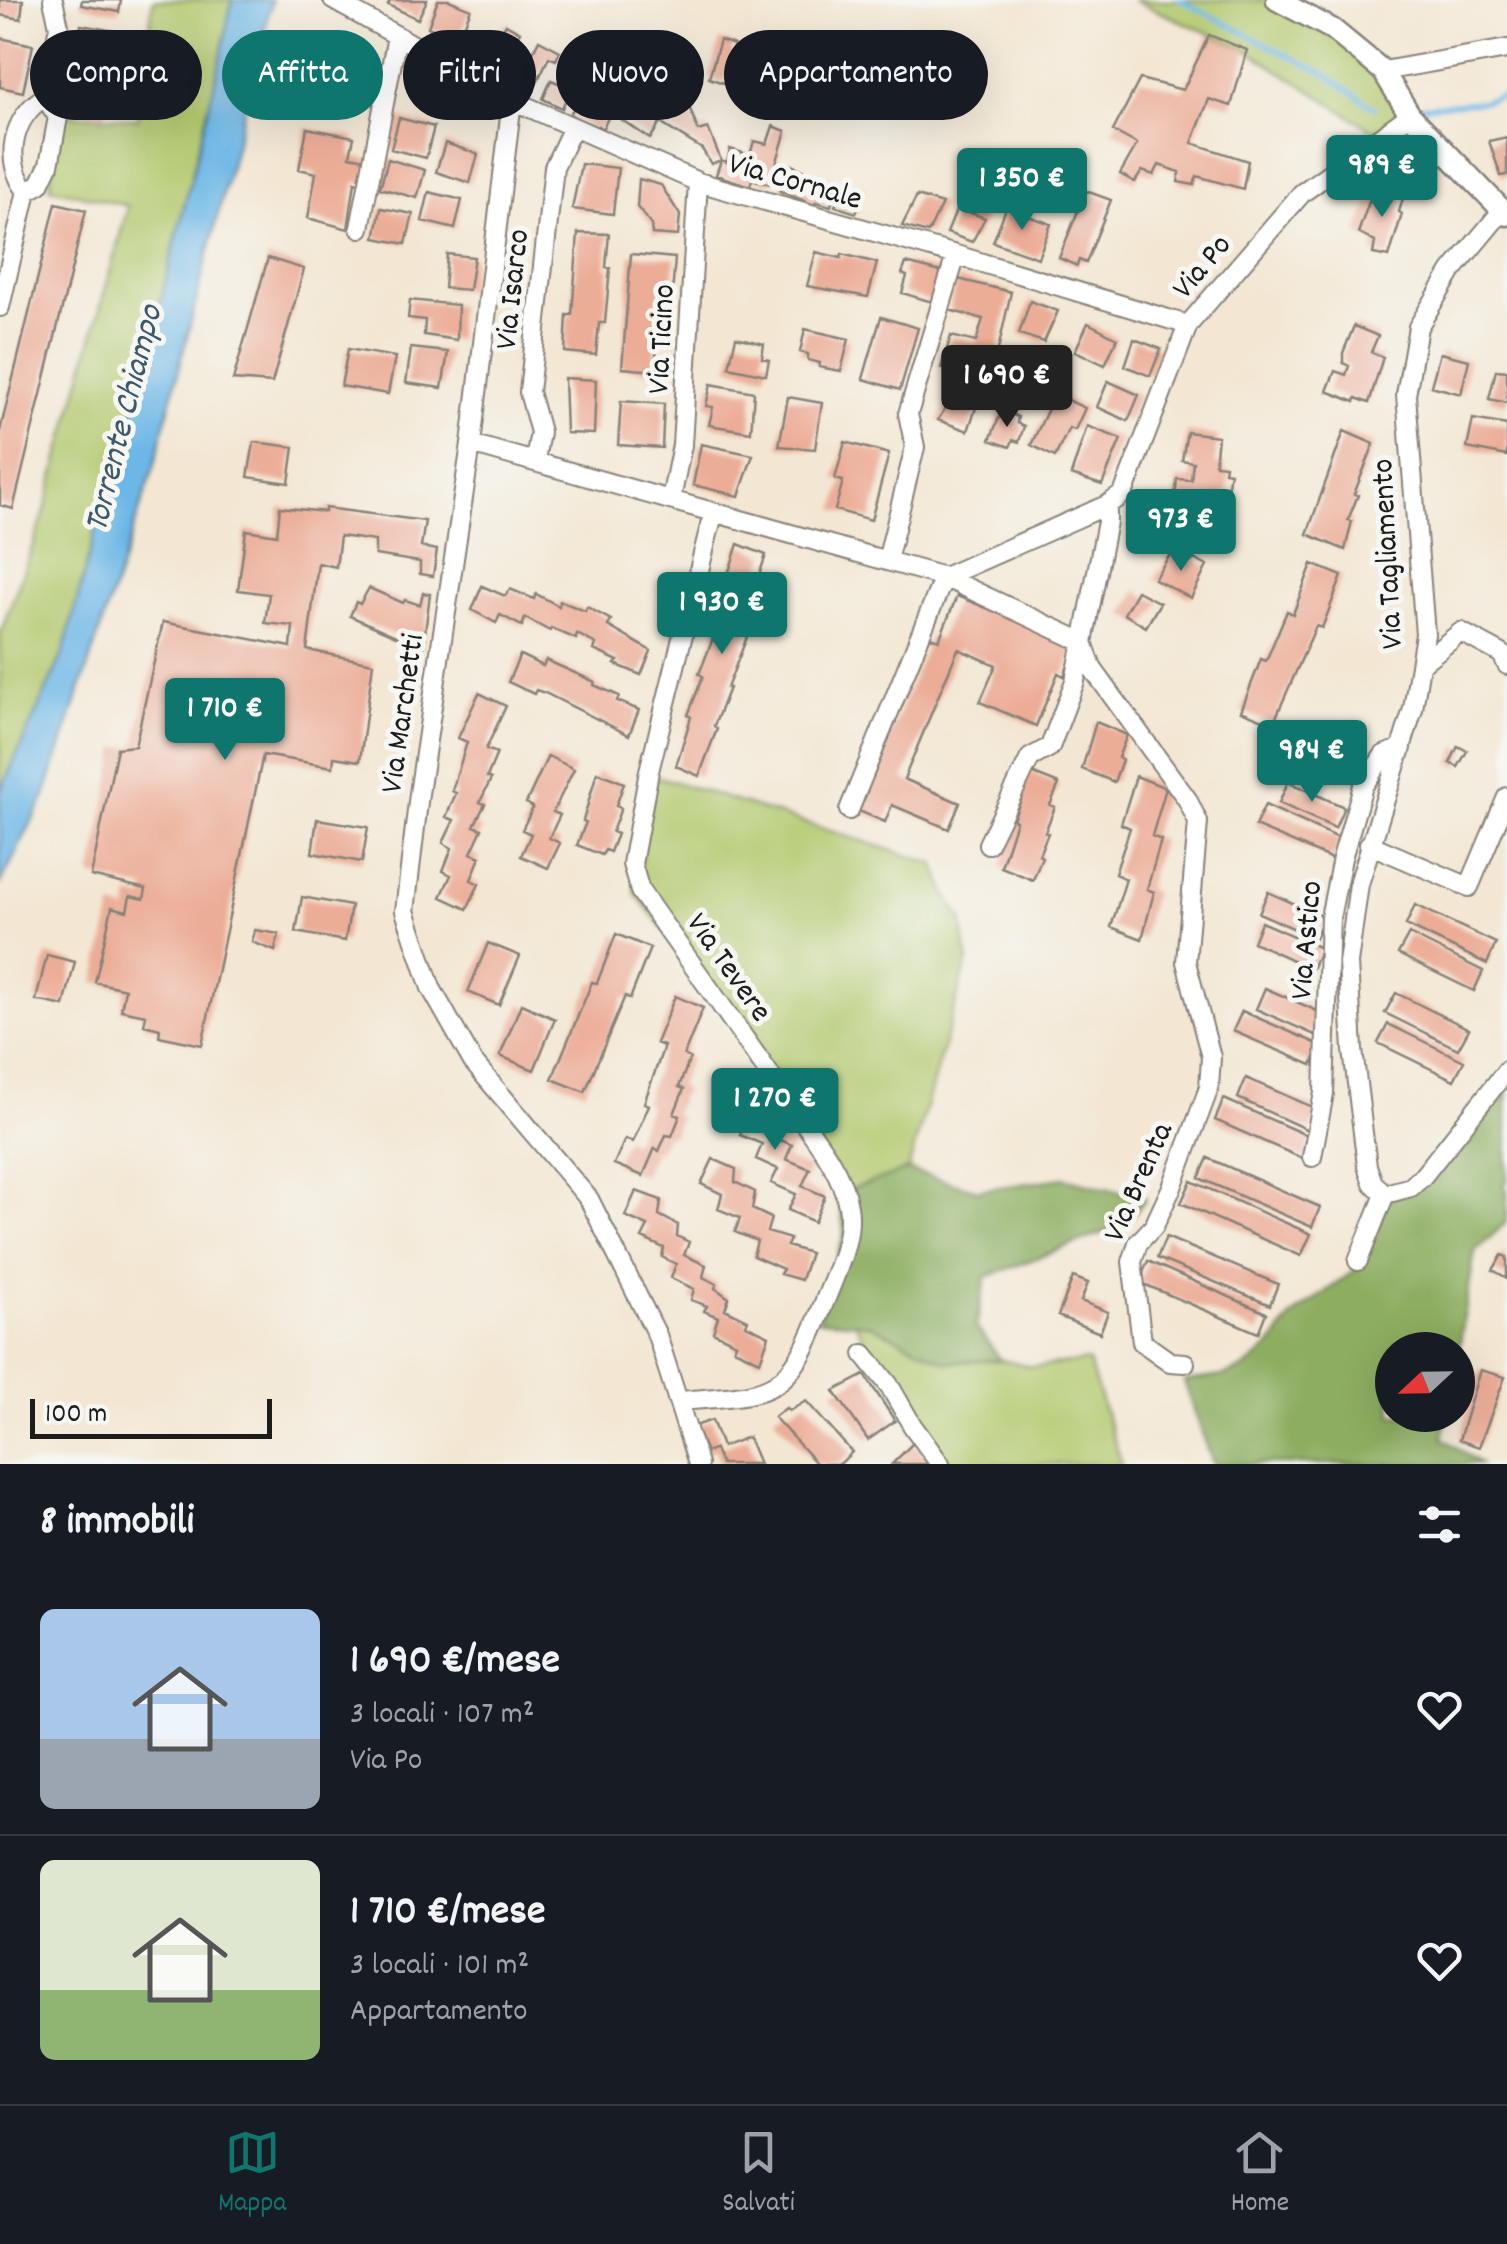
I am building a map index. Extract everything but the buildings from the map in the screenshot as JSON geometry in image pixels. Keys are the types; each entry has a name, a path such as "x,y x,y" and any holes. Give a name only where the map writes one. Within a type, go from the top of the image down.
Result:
{"street":[{"path":"53,0 58,30"},
{"path":"333,0 403,39"},
{"path":"1277,0 1332,29 1383,71 1410,115 1505,213"},
{"path":"360,228 397,36"},
{"path":"1383,71 1507,49"},
{"path":"0,307 27,190 13,168 8,135 30,106"},
{"name":"Via Cornale","path":"536,111 698,182 1188,326"},
{"name":"Via Po","path":"988,844 1030,758 1050,747 1075,681 1108,522 1107,506 1123,494 1188,326 1302,193 1410,115"},
{"path":"27,190 40,184 54,146 58,120"},
{"name":"Via Marchetti","path":"510,120 471,444 418,794 405,911 431,988 473,1062 589,1199 658,1336 698,1464"},
{"name":"Via Isarco","path":"535,460 540,432 530,392 554,167 573,127"},
{"name":"Via Ticino","path":"671,499 682,445 698,182"},
{"name":"Via Tagliamento","path":"1385,1194 1373,1183 1367,1166 1352,1050 1348,963 1359,884 1402,748 1422,663 1424,602 1406,405 1418,327 1452,271 1505,213"},
{"path":"887,561 915,447 908,414 956,255"},
{"path":"471,444 944,577 1084,642"},
{"path":"849,810 944,577 1107,506"},
{"name":"Via Tevere","path":"680,1401 755,1395 780,1383 804,1354 845,1242 849,1210 842,1183 814,1138 640,891 632,864 649,772 713,514"},
{"path":"1422,663 1461,632 1502,654 1507,666"},
{"name":"Via Brenta","path":"1084,642 1092,668 1188,799 1198,822 1186,962 1210,1057 1208,1088 1172,1186 1154,1226 1138,1244 1132,1262 1142,1342 1170,1362 1185,1363"},
{"name":"Via Astico","path":"1312,1157 1324,1093 1330,918 1342,858 1363,786 1384,755 1402,748"},
{"path":"1369,844 1470,887 1507,797"},
{"path":"1358,1262 1385,1194 1411,1187 1423,1176 1507,1070"},
{"path":"864,1354 940,1464"}],"green space":[{"path":"153,0 232,0 123,454 104,499 63,654 0,792 0,634 42,521 128,206 49,187 62,120 202,120 202,30 149,30"},
{"path":"1133,0 1277,0 1332,29 1410,115 1380,135 1247,50"},
{"path":"656,776 935,864 947,896 962,919 968,960 908,1170 839,1193 709,986 634,892"},
{"path":"1507,1076 1507,1180 1503,1185 1507,1190 1507,1222 1475,1251 1462,1332 1375,1332 1375,1432 1444,1432 1443,1438 1480,1464 1213,1464 1184,1381 1223,1376 1245,1368 1271,1346 1291,1317 1362,1265 1387,1199 1409,1192"},
{"path":"908,1170 978,1190 1064,1178 1146,1198 1125,1225 986,1277 976,1327 1001,1360 946,1362 869,1324 818,1320 844,1234 839,1193"},
{"path":"854,1322 869,1324 946,1362 1001,1360 1033,1367 1088,1361 1122,1464 949,1464 898,1395"}],"water":[{"path":"232,0 272,0 264,30 226,30"},
{"path":"222,52 222,120 242,120 155,464 45,796 0,885 0,792 63,654 104,499 123,454"}],"waterway":[{"path":"1180,0 1325,74 1375,108"},
{"path":"1424,106 1480,102 1507,94"}],"water label":[{"name":"Torrente Chiampo","path":"121,418"}]}
